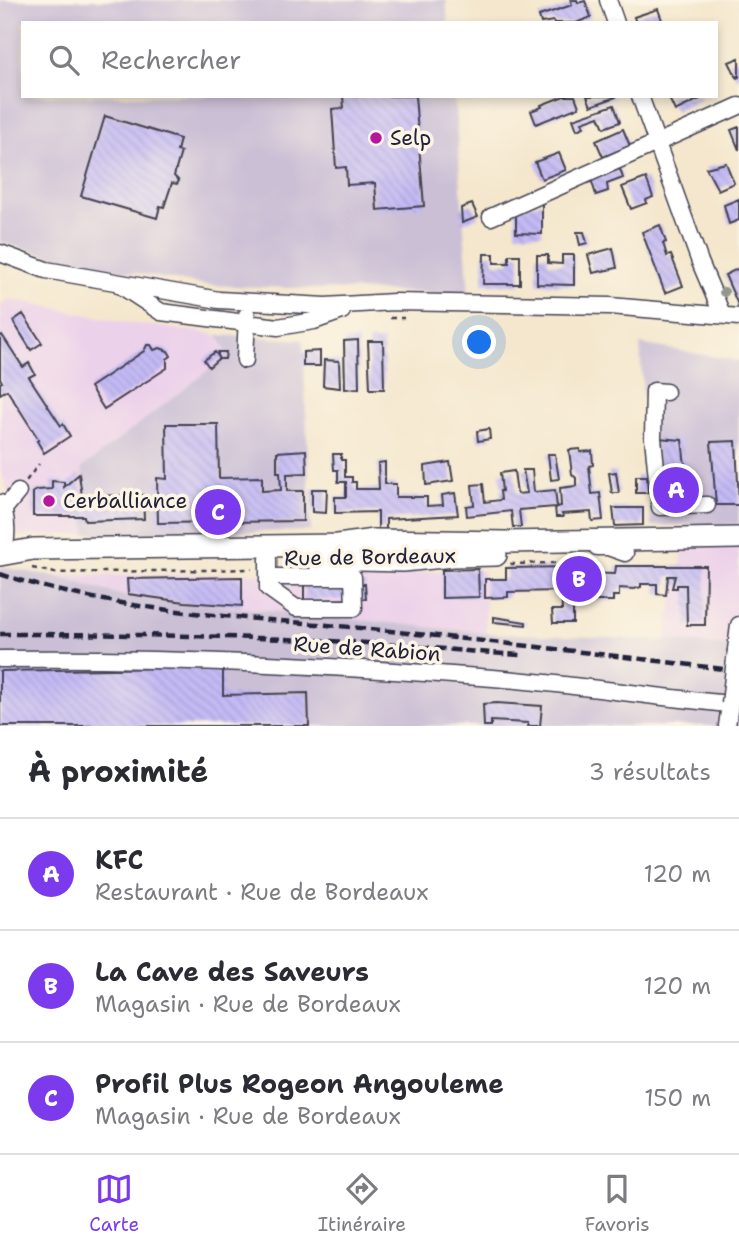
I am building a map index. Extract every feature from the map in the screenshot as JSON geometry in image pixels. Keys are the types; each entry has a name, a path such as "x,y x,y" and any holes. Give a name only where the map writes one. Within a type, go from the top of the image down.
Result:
{"main road":[{"name":"Rue de Bordeaux","path":"1,555 33,549 338,544 374,540 434,549 453,556 625,553 739,544"},
{"name":"Rue de Bordeaux","path":"1,555 31,563 84,562 268,568 343,558 354,569 434,549 506,542 739,544"}],"street":[{"path":"608,0 614,21"},
{"path":"641,98 722,314"},
{"path":"491,217 739,106"},
{"path":"0,253 46,270 219,300 325,306 394,302 610,306 739,317"},
{"path":"115,282 160,312 278,327 314,321 361,305"},
{"path":"246,360 245,323 250,302"},
{"path":"314,321 325,306"},
{"path":"666,392 654,391 653,438 660,507 707,505"},
{"path":"1,555 6,545 2,506 18,492"},
{"path":"31,563 68,555 579,547 608,547 625,553"},
{"path":"268,568 268,587 296,608 354,608 354,569"},
{"path":"727,726 739,625"},
{"name":"Rue de Rabion","path":"0,659 122,658 306,666 495,678 730,704"}],"path":[{"path":"388,318 414,318"},
{"path":"18,492 38,464"},
{"path":"499,564 591,562"},
{"path":"31,563 55,573 268,568"}],"shaded area":[{"path":"0,0 446,0 448,21 21,21 21,98 454,98 469,294 204,285 67,261 0,242"},
{"path":"10,299 124,322 218,335 229,355 82,468 86,534 16,536 5,481 0,470 0,305"},
{"path":"218,335 303,340 311,531 86,534 82,468 228,355"},
{"path":"640,344 739,361 739,524 651,526"},
{"path":"739,524 739,647 665,640 688,526"},
{"path":"0,567 53,576 125,596 486,633 665,640 739,647 739,726 0,726"},
{"path":"484,571 486,633 125,596 53,576"}],"building":[{"path":"571,0 577,0 578,3 585,1 591,17 581,21 540,21 539,16 572,5"},
{"path":"658,9 662,21 635,21 634,17"},
{"path":"739,58 739,77 737,78 729,62"},
{"name":"Selp","path":"343,98 415,98 424,206 377,210 375,183 347,185 346,167 336,168 332,109 344,108"},
{"path":"559,98 576,98 579,107 536,124 531,111 542,107 541,105"},
{"path":"588,98 613,98 591,106"},
{"path":"669,98 702,98 675,111"},
{"path":"614,105 620,122 604,128 599,116 582,122 584,127 577,130 573,119"},
{"path":"105,116 180,139 177,151 181,152 174,176 179,181 177,184 172,183 164,207 160,206 157,218 81,196"},
{"path":"739,127 739,150 731,130"},
{"path":"623,129 630,146 603,157 596,141"},
{"path":"559,153 566,170 542,179 535,162"},
{"path":"726,163 734,183 718,190 706,168"},
{"path":"620,169 623,178 607,184 608,191 596,195 591,179"},
{"path":"646,178 653,197 646,200 647,203 631,209 622,187"},
{"path":"739,199 739,220 729,224 724,205"},
{"path":"542,203 542,234 516,233 516,208"},
{"path":"472,204 478,217 462,223 461,208"},
{"path":"660,225 666,242 663,243 667,256 671,255 683,286 665,293 642,232"},
{"path":"577,232 584,232 587,243 580,245"},
{"path":"613,248 617,268 593,273 588,255"},
{"path":"484,254 494,254 494,263 509,263 509,255 520,255 520,284 483,284"},
{"path":"537,255 548,255 548,263 562,264 562,255 574,255 574,285 537,284"},
{"path":"739,268 739,307 725,275"},
{"path":"23,314 42,343 31,350 13,321"},
{"path":"2,335 23,367 29,363 35,374 29,377 70,436 44,453 37,441 39,440 7,390 0,394"},
{"path":"358,340 359,388 345,389 344,341"},
{"path":"368,341 383,341 384,389 370,389"},
{"path":"147,345 151,345 154,350 160,348 168,351 171,356 167,359 167,368 104,409 90,387 144,351"},
{"path":"320,351 320,366 303,366 303,352"},
{"path":"215,352 218,356 218,352 226,352 225,359 218,359 209,367 204,360"},
{"path":"324,360 339,361 340,388 323,386"},
{"path":"166,424 218,424 219,478 262,477 262,491 281,490 277,452 306,450 307,473 287,474 287,491 303,491 303,521 158,523 157,478 167,479"},
{"path":"489,429 490,439 478,441 477,431"},
{"path":"658,438 682,440 689,500 664,502"},
{"path":"736,441 739,505 716,505 711,442"},
{"path":"580,449 580,452 592,451 593,465 589,466 592,494 600,493 603,520 592,521 591,512 562,514 563,517 556,517 555,507 519,510 521,527 513,527 511,511 467,516 466,506 474,505 472,485 483,484 485,502 501,500 500,473 514,471 517,494 527,493 523,470 532,470 534,492 555,490 557,507 561,506 560,488 576,486 569,450"},
{"path":"333,454 341,454 341,460 345,460 345,477 352,477 352,482 356,482 356,489 379,489 378,463 385,462 385,484 396,484 396,497 427,497 427,506 443,505 442,495 455,493 458,515 386,519 386,529 378,529 378,512 335,513 335,497 346,497 346,482 338,482 338,470 334,470"},
{"path":"548,454 555,454 559,479 551,480"},
{"path":"450,462 453,481 426,485 425,466"},
{"path":"616,472 619,493 612,493 609,473"},
{"path":"79,474 82,496 143,495 144,519 85,521 84,516 33,516 33,492 52,489 52,481 64,482 64,487"},
{"path":"636,476 647,476 648,493 636,493"},
{"path":"312,489 327,489 326,513 312,512"},
{"path":"613,508 643,508 643,525 615,526"},
{"path":"616,566 706,566 705,625 687,625 686,585 672,588 675,576 668,576 666,595 657,594 657,584 641,584 641,587 634,589 619,588 619,596 613,596 613,601 594,601 594,593 587,593 587,602 573,602 573,623 553,623 552,610 562,610 561,591 508,592 508,597 485,598 485,579 506,579 506,568 571,567 571,588 573,575 576,573 615,574"},
{"path":"478,569 479,597 442,598 442,570"},
{"path":"242,577 242,606 128,594 127,579"},
{"path":"365,584 366,599 304,600 304,585"},
{"path":"494,617 526,622 526,625 494,622"},
{"path":"223,667 223,695 308,693 309,726 0,726 0,671"},
{"path":"483,704 542,706 540,726 491,721 491,726 484,726"}],"railway":[{"path":"0,574 89,597 178,611 455,638 739,671"},
{"path":"0,634 275,639 386,644 521,655"}],"place":[{"name":"Selp","path":"376,138"},
{"name":"KFC","path":"676,490"},
{"name":"Cerballiance","path":"49,501"},
{"name":"Profil Plus Rogeon Angouleme","path":"218,512"},
{"name":"La Cave des Saveurs","path":"579,579"}]}
